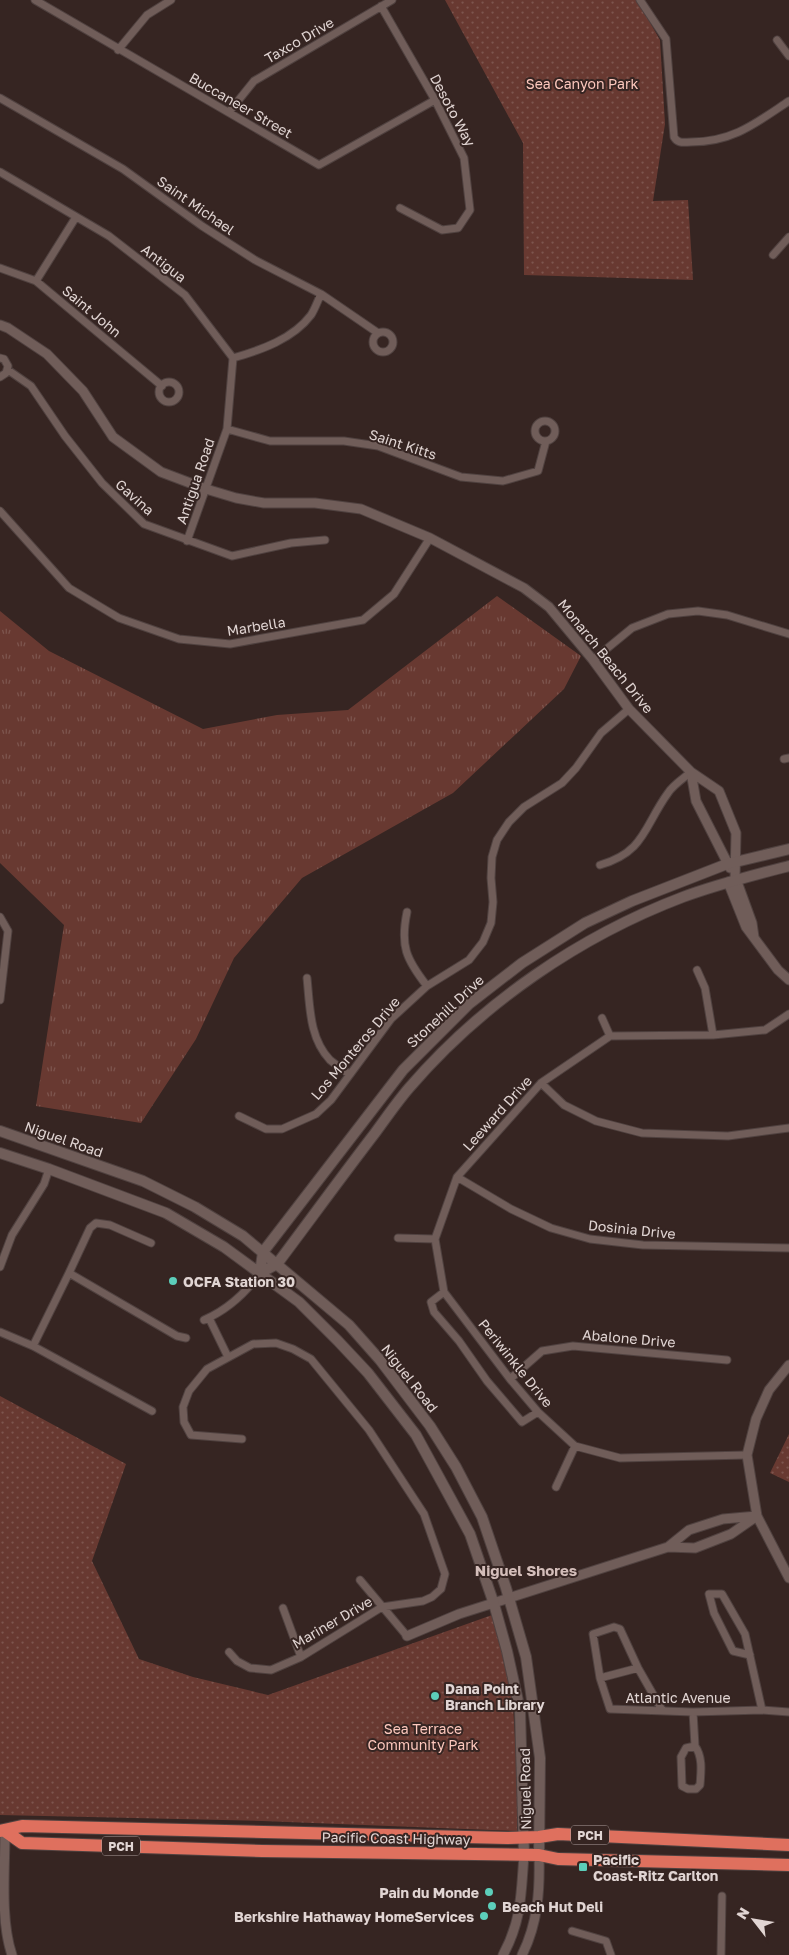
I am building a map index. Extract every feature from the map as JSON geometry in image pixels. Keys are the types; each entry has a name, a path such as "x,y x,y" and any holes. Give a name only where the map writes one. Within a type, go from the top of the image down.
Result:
{"highway":[{"name":"Pacific Coast Highway","path":"3,1831 22,1826 524,1838 558,1834 789,1845"},
{"name":"Pacific Coast Highway","path":"3,1831 22,1843 262,1851 524,1855 558,1859 789,1865"}],"main road":[{"name":"Stonehill Drive","path":"260,1273 263,1252 403,1070 469,1004 522,963 585,923 632,901 731,863 789,849"},
{"name":"Stonehill Drive","path":"260,1273 277,1264 409,1088 459,1037 525,982 606,932 670,902 733,881 789,866"},
{"name":"Niguel Road","path":"0,1132 143,1180 195,1207 243,1236 349,1325 380,1360 430,1426 456,1467 482,1517 526,1657 540,1758 539,1856"},
{"name":"Niguel Road","path":"0,1153 49,1169 166,1213 224,1248 299,1302 368,1373 416,1435 470,1534 494,1604 520,1710 524,1855"}],"street":[{"name":"Buccaneer Street","path":"36,0 118,50 229,112 318,165 435,100"},
{"path":"118,50 147,15 171,0"},
{"name":"Taxco Drive","path":"229,112 254,80 392,0"},
{"path":"640,0 666,40 674,137 676,141 706,141 728,138 748,128 789,101"},
{"name":"Desoto Way","path":"381,6 435,100 464,158 470,210 458,228 442,230 400,208"},
{"path":"776,40 789,56"},
{"name":"Saint Michael","path":"0,98 123,169 202,226 255,260 321,294 378,333"},
{"name":"Antigua","path":"0,172 109,236 184,295 233,358"},
{"path":"36,281 76,217"},
{"path":"773,255 789,238"},
{"name":"Saint John","path":"0,268 36,281 162,386"},
{"path":"227,429 233,358 256,352 293,333 311,314 321,294"},
{"name":"Monarch Beach Drive","path":"0,325 48,354 83,391 113,437 161,472 236,498 264,503 314,503 361,509 430,538 524,588 549,607 593,660 629,710 691,772 719,791 736,833 731,863 733,881"},
{"name":"Gavina","path":"0,358 7,362 8,370 31,386 65,436 102,483 144,524 232,556 291,544 325,540"},
{"path":"0,377 8,370"},
{"name":"Antigua Road","path":"187,541 227,429"},
{"name":"Saint Kitts","path":"227,429 270,441 344,441 378,446 461,477 503,482 538,471 546,440"},
{"name":"Marbella","path":"0,511 69,588 119,618 179,639 230,644 363,620 394,594 430,538"},
{"path":"593,660 632,628 668,614 698,611 727,615 789,634"},
{"name":"Los Monteros Drive","path":"239,1116 266,1129 282,1129 316,1114 331,1100 392,1019 427,986 469,960 482,942 491,923 493,902 492,857 497,840 509,822 524,807 562,782 576,768 601,733 629,710"},
{"path":"600,865 617,860 635,847 648,829 668,792 691,772"},
{"name":"Monarch Beach Drive","path":"691,772 696,801 731,863"},
{"path":"733,881 752,924 754,939 778,970 789,980"},
{"path":"407,912 404,929 405,949 412,967 427,986"},
{"path":"0,917 8,931 0,1000"},
{"path":"697,970 706,988 713,1035"},
{"path":"307,978 312,1020 317,1041 330,1060 349,1074"},
{"path":"602,1018 610,1036 713,1035 765,1030 789,1014"},
{"name":"Leeward Drive","path":"435,1238 457,1177 541,1082 610,1036"},
{"path":"541,1082 564,1105 596,1121 642,1133 728,1136 789,1128"},
{"path":"0,1267 12,1235 44,1184 49,1169"},
{"name":"Dosinia Drive","path":"457,1177 510,1209 551,1228 590,1239 643,1246 789,1248"},
{"path":"33,1346 90,1228 96,1223 104,1222 151,1244"},
{"path":"398,1238 435,1238"},
{"name":"Periwinkle Drive","path":"435,1238 444,1292 510,1379 538,1412 576,1446 620,1458 747,1455"},
{"path":"69,1273 177,1336 186,1338"},
{"name":"Stonehill Drive","path":"228,1357 207,1319 222,1312 252,1284 260,1273"},
{"path":"444,1292 431,1302 434,1312 459,1341 487,1381 522,1422 538,1412"},
{"path":"0,1332 33,1346 152,1411"},
{"path":"242,1439 191,1435 184,1422 183,1407 189,1391 207,1369 253,1344 276,1343 293,1349 311,1359 369,1430 424,1514 445,1574 441,1589 432,1597 382,1607 360,1580"},
{"name":"Abalone Drive","path":"510,1379 542,1351 573,1346 727,1360"},
{"path":"789,1365 769,1390 756,1419 747,1455 757,1516 789,1578"},
{"path":"556,1487 576,1446"},
{"name":"Mariner Drive","path":"668,1547 689,1530 723,1519 757,1516"},
{"name":"Mariner Drive","path":"229,1652 238,1661 250,1668 271,1670 300,1656 382,1607 397,1622 407,1636 460,1614 668,1547 695,1548 731,1534 757,1516"},
{"path":"750,1655 733,1651 714,1613 709,1594 722,1594 746,1634 762,1710"},
{"path":"283,1608 300,1656"},
{"name":"Atlantic Avenue","path":"638,1668 620,1629 617,1627 593,1634 600,1678 610,1709 693,1712 762,1710 789,1712"},
{"path":"600,1678 638,1668 662,1710"},
{"path":"693,1712 695,1746 701,1763 700,1785 696,1789 688,1789 682,1786 681,1757 686,1748 695,1746"},
{"path":"3,1831 3,1922 10,1954"},
{"path":"502,1955 516,1929 521,1904 524,1855"},
{"path":"522,1955 534,1926 538,1899 539,1856"},
{"path":"722,1896 722,1955"},
{"path":"572,1931 606,1941 611,1955"}],"green space":[{"name":"Sea Canyon Park","path":"445,0 637,0 660,40 665,124 653,201 688,200 693,280 524,275 523,143"},
{"path":"497,596 581,656 564,689 453,793 302,878 234,958 196,1039 141,1123 36,1106 64,925 0,863 0,611 49,651 203,729 277,715 348,710"},
{"name":"Sea Terrace Community Park","path":"0,1396 126,1464 92,1561 139,1659 193,1677 268,1695 492,1615 512,1689 517,1771 517,1831 262,1821 0,1815"},
{"path":"789,1434 789,1482 770,1473"}],"place":[{"name":"OCFA Station 30","path":"173,1281"},
{"name":"Dana Point Branch Library","path":"435,1696"},
{"name":"Pacific Coast-Ritz Carlton","path":"583,1867"},
{"name":"Pain du Monde","path":"489,1892"},
{"name":"Beach Hut Deli","path":"492,1906"},
{"name":"Berkshire Hathaway HomeServices","path":"484,1916"}],"district":[{"name":"Niguel Shores","path":"526,1570"}]}
